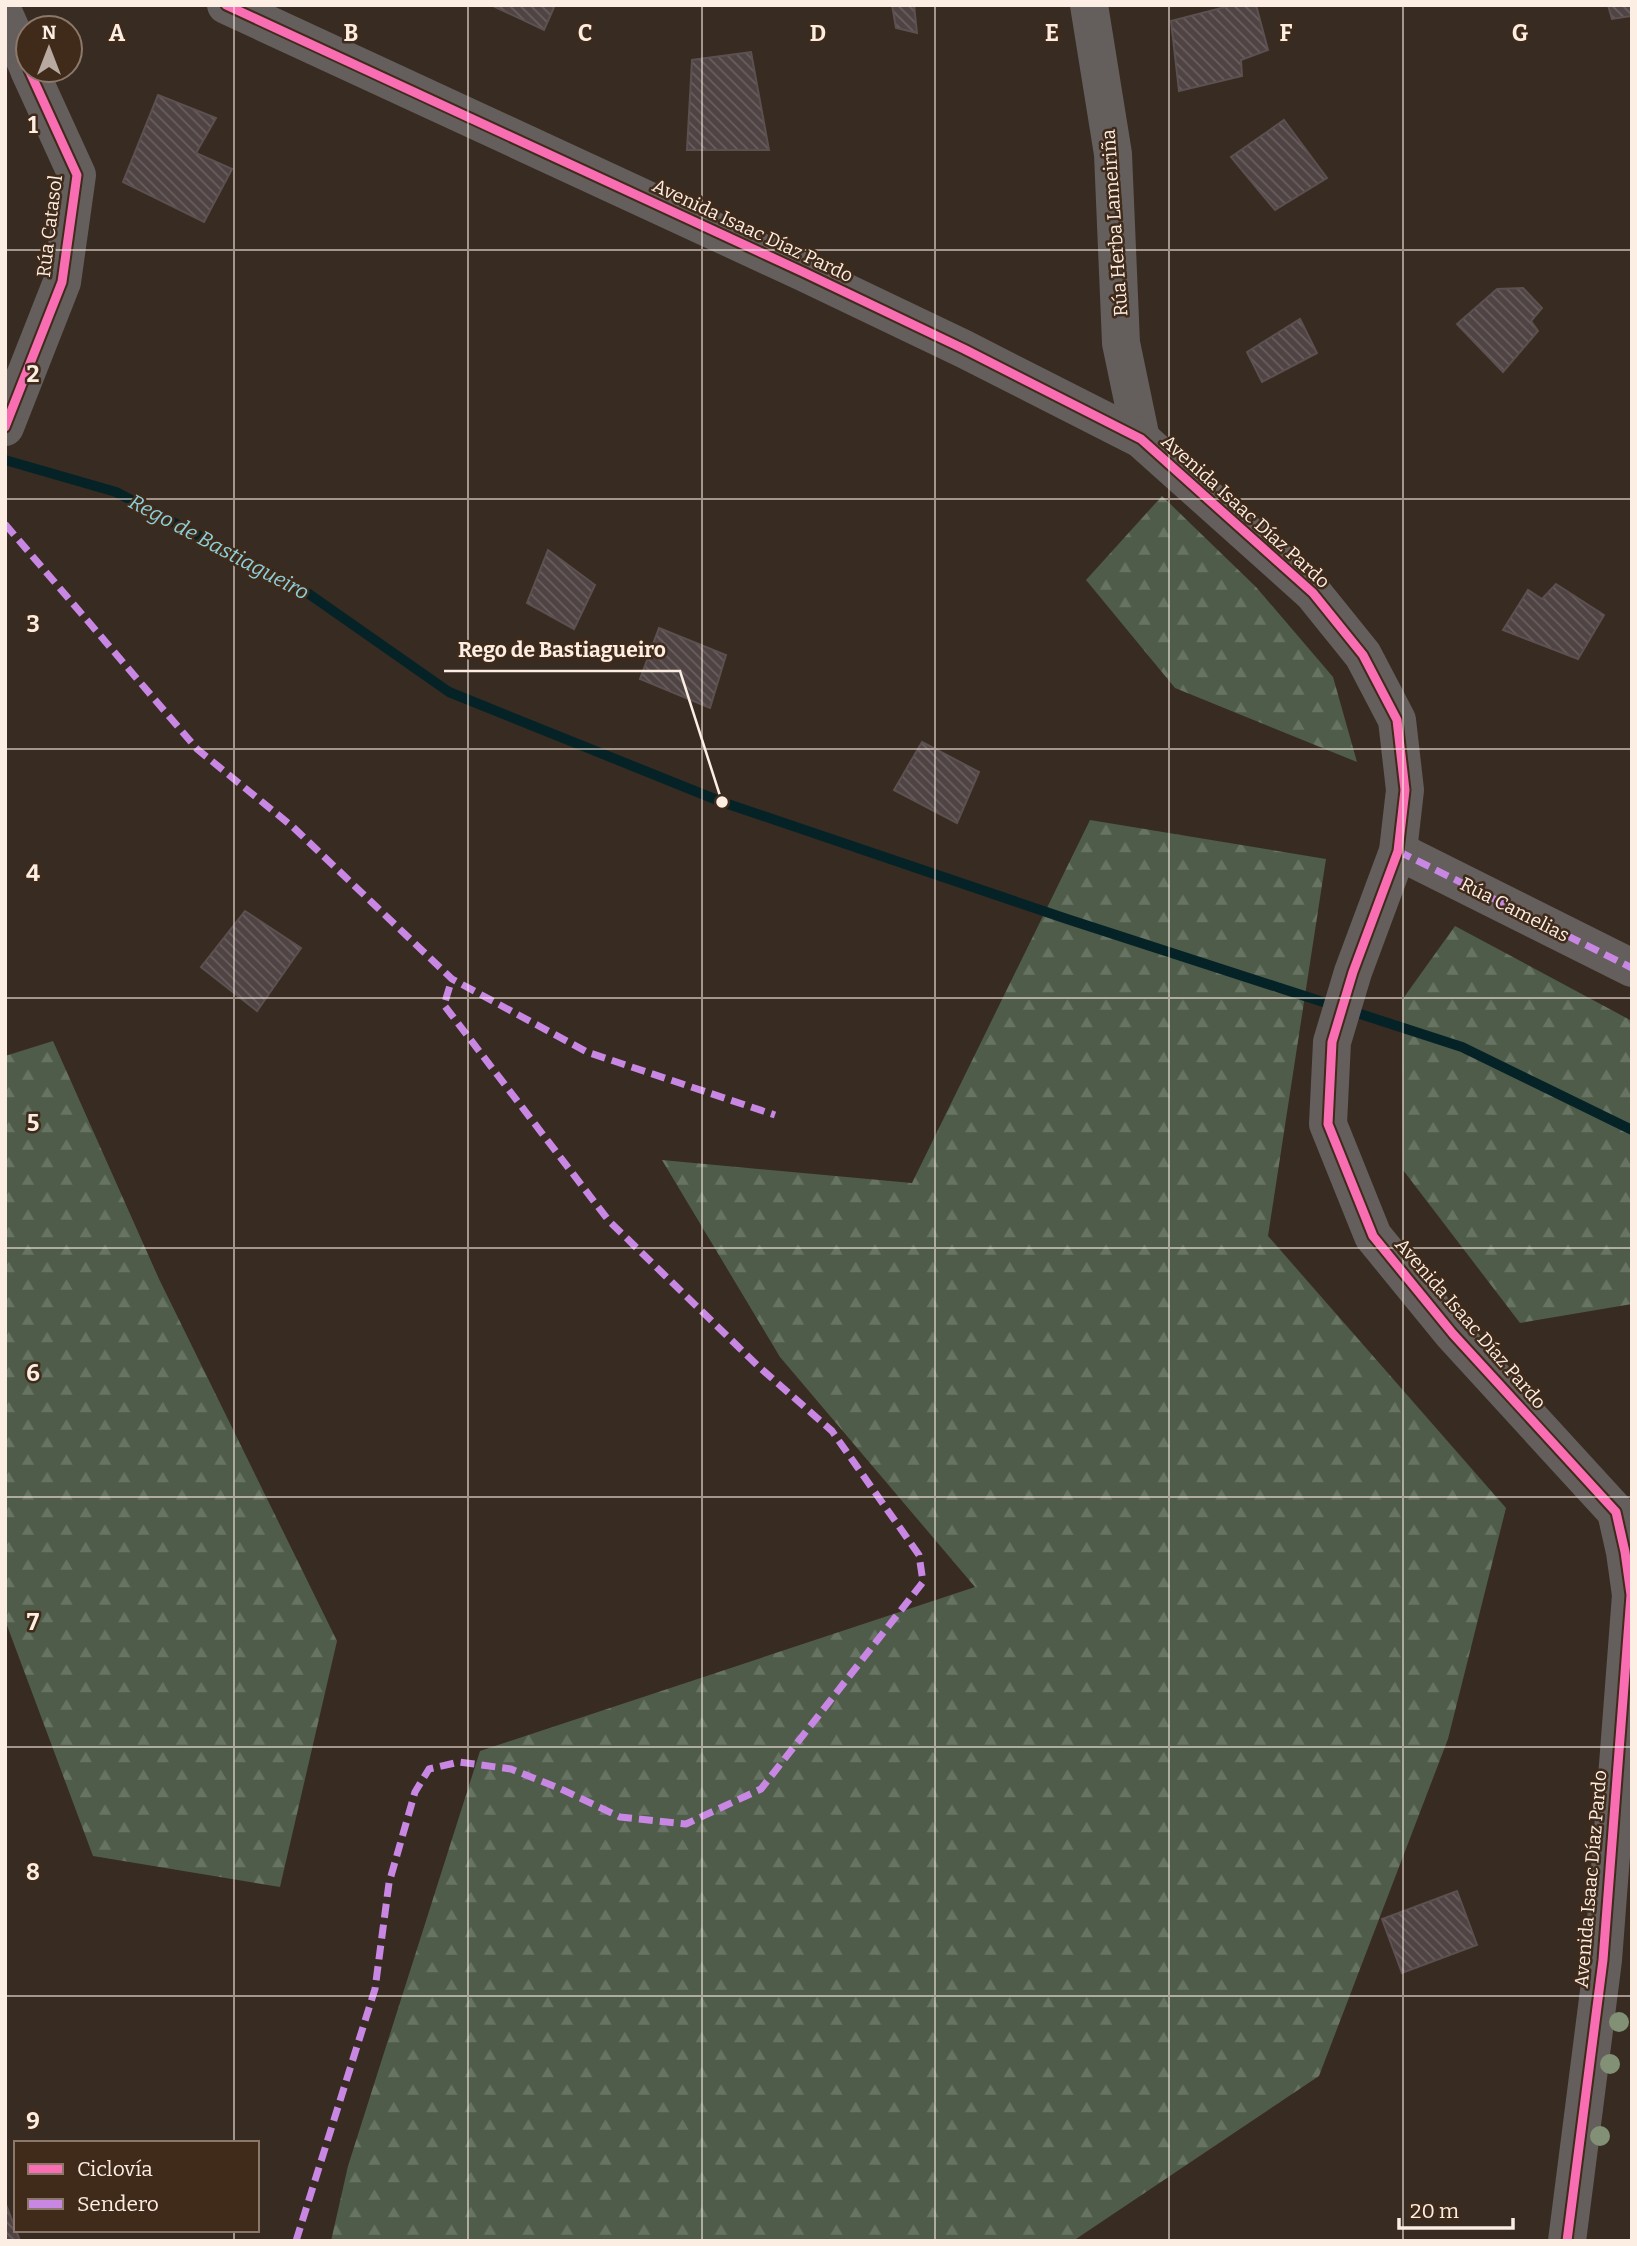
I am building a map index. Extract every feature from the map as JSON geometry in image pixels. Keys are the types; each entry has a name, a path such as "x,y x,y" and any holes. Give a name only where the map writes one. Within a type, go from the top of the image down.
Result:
{"street":[{"name":"Avenida Isaac Díaz Pardo","path":"226,5 803,272 1142,439 1314,593 1363,655 1397,720 1405,790 1398,851 1353,972 1332,1042 1328,1124 1373,1236 1453,1334 1616,1512 1631,1595 1603,1960 1567,2241"},
{"name":"Rúa Herba Lameiriña","path":"1089,5 1113,154 1121,343 1142,439"},
{"name":"Rúa Catasol","path":"5,16 14,36"},
{"name":"Rúa Catasol","path":"5,427 62,282 77,174 36,84"},
{"name":"Rúa Camelias","path":"1398,851 1632,968"}],"green space":[{"path":"1162,496 1256,587 1333,677 1357,762 1175,688 1086,580"},
{"path":"1090,820 1326,859 1268,1236 1506,1508 1448,1739 1319,2076 1073,2241 331,2241 348,2166 480,1751 975,1587 780,1357 662,1160 912,1183"},
{"path":"1455,926 1632,1021 1632,1304 1520,1323 1403,1170 1402,1000"},
{"path":"53,1041 159,1279 337,1641 280,1887 93,1856 5,1620 5,1056"}],"building":[{"path":"491,5 555,5 544,30"},
{"path":"892,5 914,5 917,33 896,28"},
{"path":"1233,5 1256,5 1268,50 1241,60 1242,76 1179,91 1171,21"},
{"path":"1608,5 1632,5 1632,16 1612,19"},
{"path":"751,52 769,150 687,150 692,60"},
{"path":"158,95 216,118 196,153 232,169 204,222 123,182"},
{"path":"1284,120 1327,178 1275,210 1231,157"},
{"path":"1523,288 1542,308 1531,321 1538,331 1503,372 1457,324 1497,289"},
{"path":"1300,319 1317,353 1262,382 1247,352"},
{"path":"548,550 595,585 574,629 527,603"},
{"path":"1556,584 1604,615 1578,659 1503,630 1528,590 1542,599"},
{"path":"659,628 726,655 710,708 640,679"},
{"path":"922,742 979,772 957,823 894,790"},
{"path":"245,911 301,948 257,1011 201,967"},
{"path":"1457,1891 1477,1945 1402,1973 1382,1919"},
{"path":"5,2202 14,2232 17,2232 20,2241 5,2241"}],"waterway":[{"name":"Rego de Bastiagueiro","path":"5,460 116,492 309,594 449,692 722,802 1067,919 1462,1047 1632,1130"}],"marked path":[{"path":"5,524 197,749 293,827 452,979 587,1052 775,1115"},
{"path":"1398,851 1632,968"},
{"path":"296,2241 375,1989 389,1883 415,1792 429,1769 459,1762 511,1769 620,1817 686,1824 761,1789 923,1582 919,1555 832,1431 758,1366 609,1221 444,1005 452,979"}],"cycle path":[{"path":"226,5 803,272 964,349 1141,439 1313,593 1363,655 1397,720 1405,790 1398,851 1353,972 1332,1042 1328,1124 1373,1236 1453,1334 1616,1512 1631,1595 1603,1960 1567,2241"},
{"path":"5,427 62,282 77,175 35,84"}],"place":[{"name":"Rego de Bastiagueiro","path":"722,802"}]}
